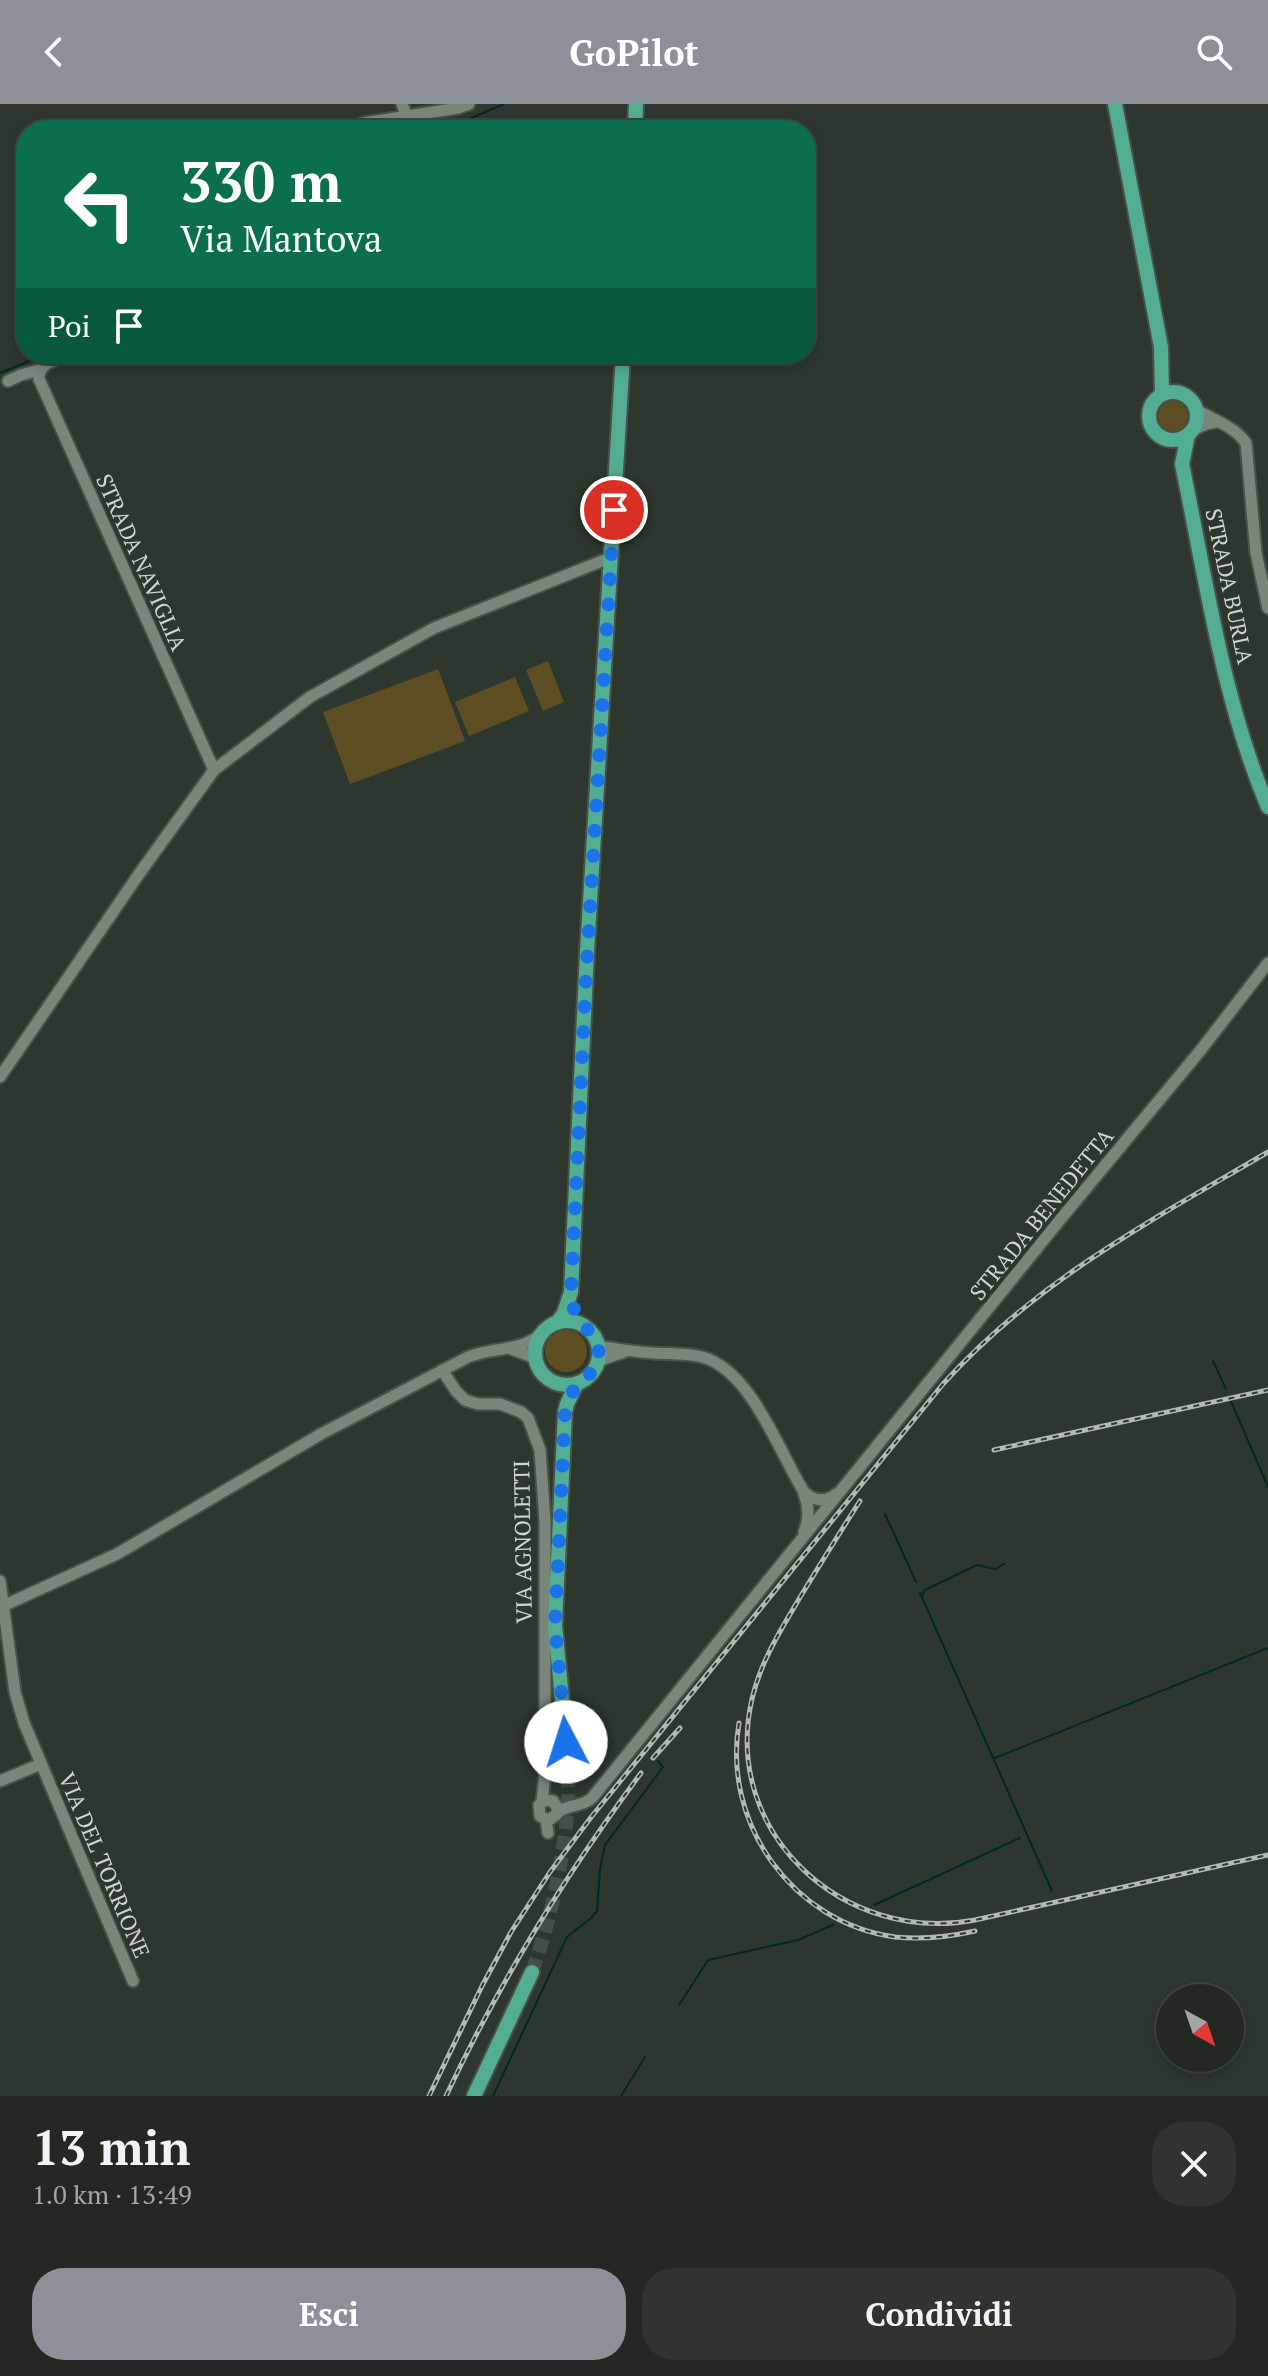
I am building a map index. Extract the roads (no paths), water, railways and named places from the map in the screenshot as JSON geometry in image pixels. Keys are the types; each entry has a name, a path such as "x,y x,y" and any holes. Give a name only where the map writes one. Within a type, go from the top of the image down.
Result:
{"main road":[{"name":"STRADA BURLA","path":"1115,104 1163,367 1162,394 1152,405 1149,419 1155,432 1167,439 1182,464 1222,659 1241,730 1268,807"},
{"path":"566,1742 555,1625 565,1412 577,1383 591,1373 598,1353 595,1337 574,1309 571,1292 622,364"},
{"name":"STRADA BURLA","path":"1163,367 1170,381 1194,403 1197,410 1182,464"},
{"path":"1162,394 1182,393"},
{"path":"1167,439 1175,440 1191,432"},
{"path":"565,1412 553,1382 543,1373 536,1358 536,1349 542,1333 557,1323 564,1313 571,1292"},
{"path":"557,1323 583,1325"},
{"path":"553,1382 577,1383"},
{"path":"474,2096 532,1972"}],"street":[{"path":"402,104 407,117"},
{"path":"386,120 469,104"},
{"path":"8,381 48,364"},
{"name":"STRADA NAVIGLIA","path":"39,370 41,384 214,770"},
{"path":"1197,410 1234,429 1246,443 1256,553 1268,608"},
{"path":"1191,432 1217,422"},
{"path":"0,1077 214,770 310,697 434,628 612,557"},
{"name":"STRADA BENEDETTA","path":"550,1810 580,1806 592,1798 798,1543 811,1518 843,1489 1200,1051 1268,963"},
{"path":"5,1605 117,1554 321,1434 442,1370 484,1351 511,1349 542,1333"},
{"path":"511,1349 536,1358"},
{"path":"598,1353 627,1350 692,1355 722,1366 749,1395 804,1492 811,1518 821,1511 819,1501 804,1492"},
{"name":"VIA AGNOLETTI","path":"442,1370 465,1400 478,1404 500,1404 521,1412 528,1418 540,1450 545,1521 545,1774 550,1810"},
{"name":"STRADA BENEDETTA","path":"819,1501 831,1498 843,1489"},
{"name":"VIA DEL TORRIONE","path":"0,1581 15,1692 41,1764 133,1981"},
{"name":"VIA DEL TORRIONE","path":"0,1781 41,1764"}],"waterway":[{"path":"466,120 504,104"},
{"path":"0,373 22,364"},
{"path":"1213,1361 1226,1389"},
{"path":"1230,1399 1268,1487"},
{"path":"885,1514 916,1582"},
{"path":"922,1596 927,1589 977,1565 995,1569 1004,1564"},
{"path":"920,1593 1052,1891"},
{"path":"995,1758 1268,1648"},
{"path":"493,2096 567,1937 597,1911 605,1845 663,1767 658,1761"},
{"path":"874,1905 1020,1838"},
{"path":"679,2005 708,1960 798,1940 833,1925"},
{"path":"621,2096 645,2057"}],"tunnel":[{"path":"532,1972 550,1911 563,1848 568,1797 566,1742"}],"railway":[{"path":"429,2096 511,1932 550,1872 592,1816 943,1384 979,1347 1056,1283 1138,1229 1268,1152"},
{"path":"994,1450 1268,1390"},
{"path":"860,1501 780,1632 761,1671 752,1699 747,1748 755,1794 774,1834 803,1869 839,1896 881,1915 927,1923 975,1920 1268,1855"},
{"path":"739,1723 737,1761 742,1797 754,1831 772,1863 796,1890 825,1912 858,1928 895,1937 935,1937 975,1931"},
{"path":"653,1758 680,1728"},
{"path":"446,2096 489,2011 536,1929 586,1850 641,1773"}]}
